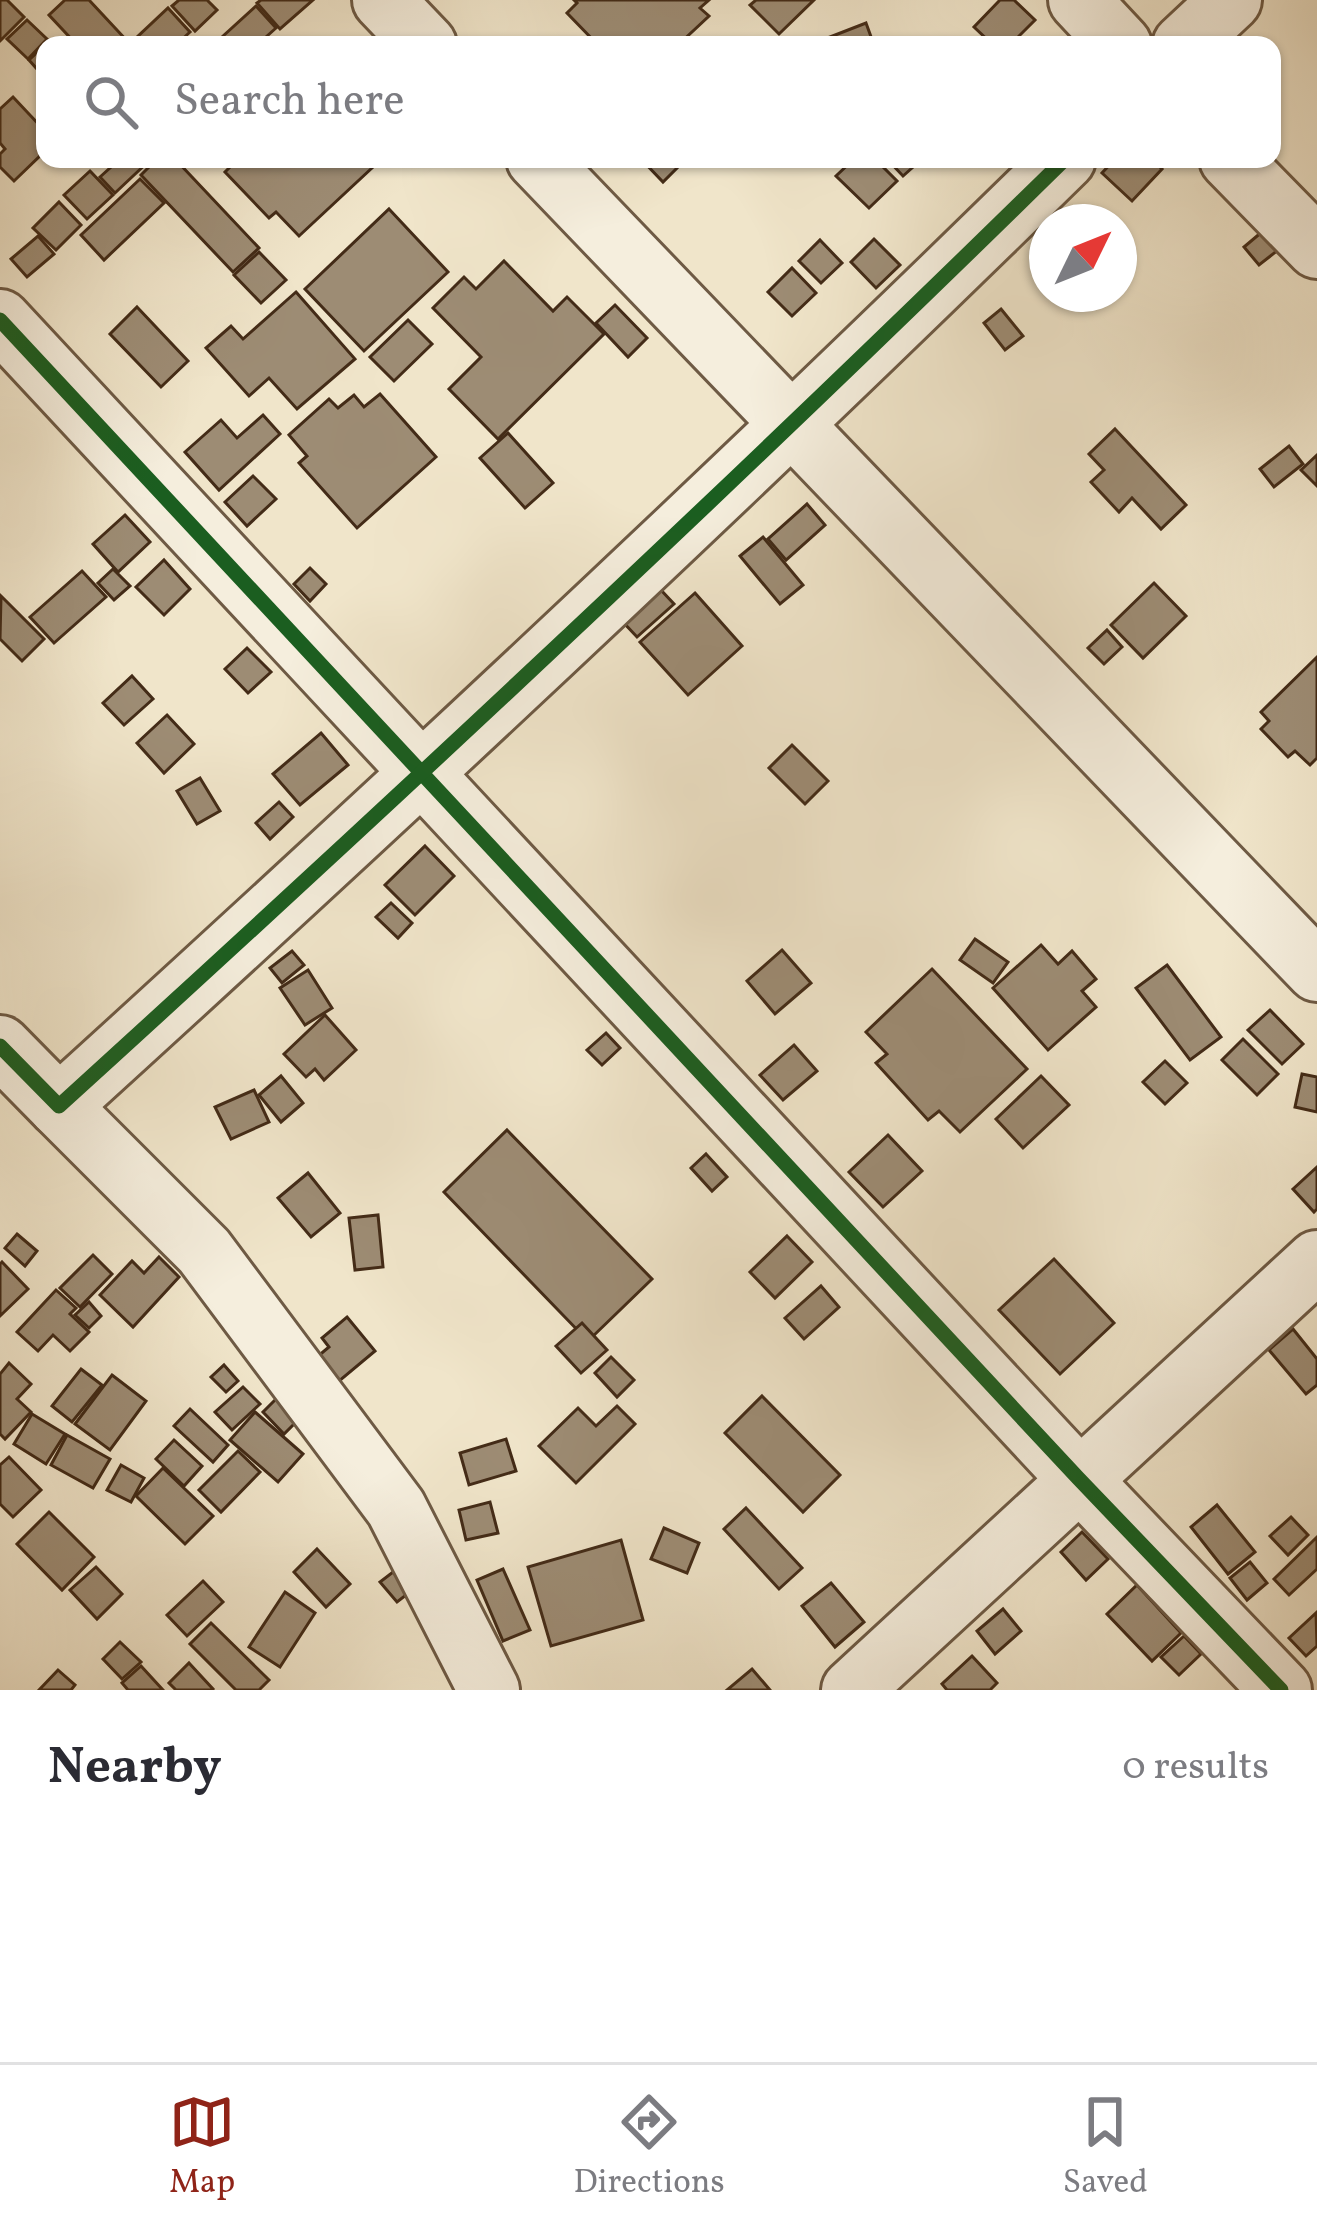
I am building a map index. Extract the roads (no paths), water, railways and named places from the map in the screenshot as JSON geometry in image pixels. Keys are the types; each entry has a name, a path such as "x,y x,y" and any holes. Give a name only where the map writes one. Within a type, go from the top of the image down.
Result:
{"street":[{"path":"383,0 417,36"},
{"path":"1079,0 1112,36"},
{"path":"1193,36 1231,0"},
{"path":"546,168 1317,971"},
{"path":"59,1106 423,776 794,425 1056,168"},
{"path":"1239,168 1317,248"},
{"path":"0,320 1281,1690"},
{"path":"0,1046 204,1251 396,1508 489,1690"},
{"path":"852,1690 1317,1261"}]}
